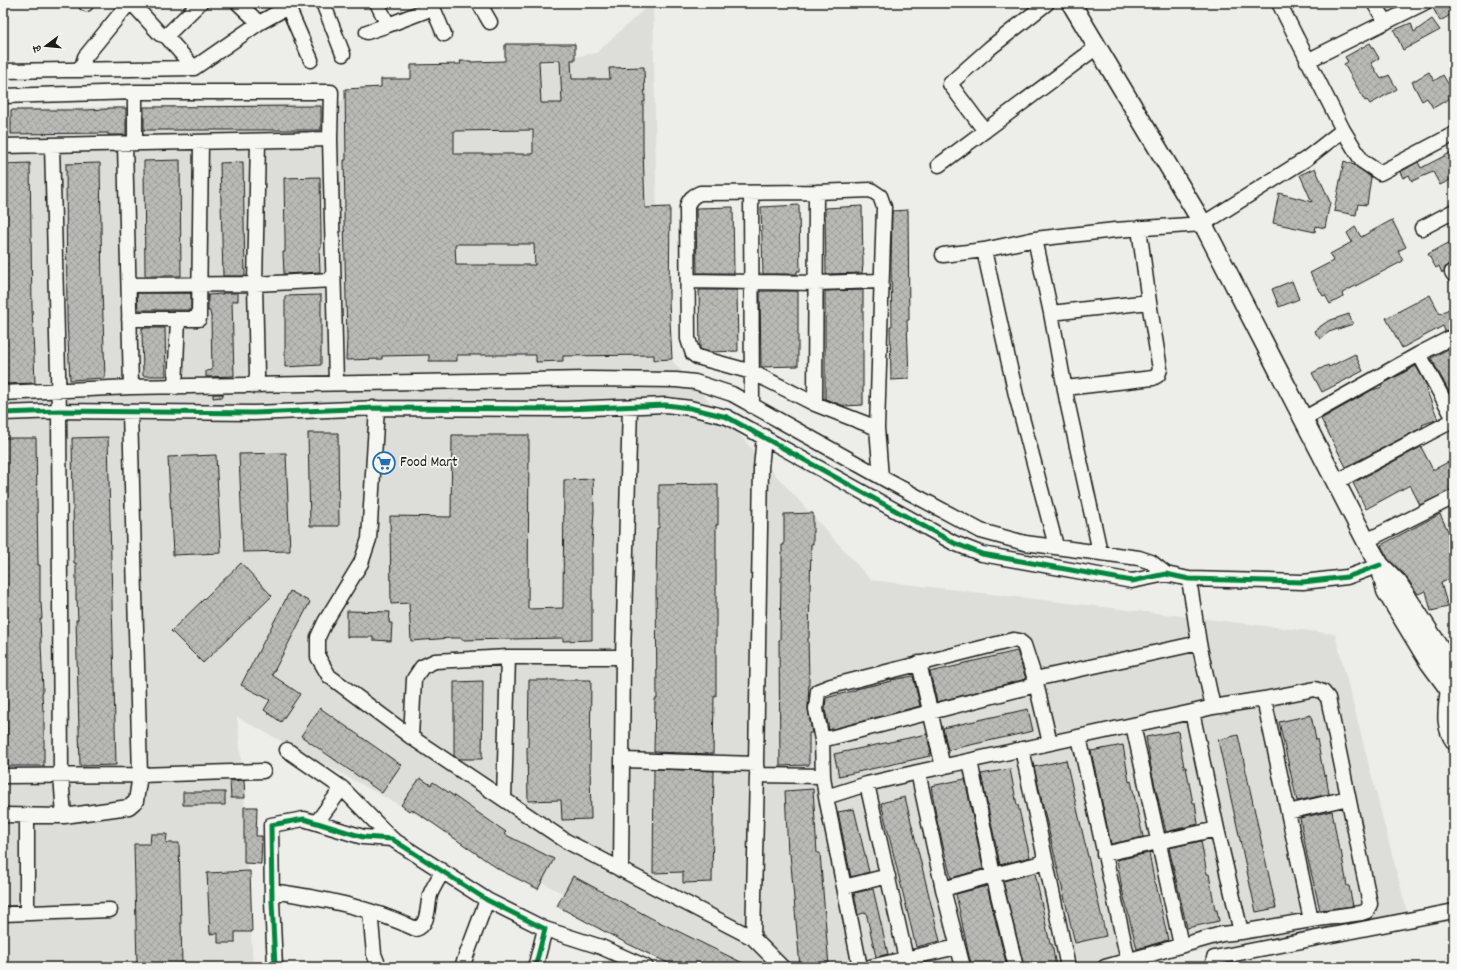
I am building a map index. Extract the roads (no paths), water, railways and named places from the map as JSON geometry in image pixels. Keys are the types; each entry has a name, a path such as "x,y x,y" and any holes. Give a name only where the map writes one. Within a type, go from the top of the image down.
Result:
{"main road":[{"path":"1072,3 1203,224 1366,541 1380,565 1397,582 1448,651 1454,670"},
{"path":"1380,565 1386,591 1429,662 1451,692"}],"street":[{"path":"81,70 85,57 129,3"},
{"path":"132,3 160,34 166,36 194,68"},
{"path":"166,36 200,3"},
{"path":"238,3 259,23"},
{"path":"323,3 343,54"},
{"path":"377,3 388,24"},
{"path":"480,3 490,22"},
{"path":"984,131 950,84 990,48 1047,3"},
{"path":"1278,3 1343,130 1362,161 1380,173 1454,134"},
{"path":"1374,3 1386,22"},
{"path":"1307,61 1424,3"},
{"path":"3,71 194,68 259,23 292,5 311,60"},
{"path":"367,32 432,5 444,34"},
{"path":"939,165 1098,47"},
{"path":"131,387 129,319 130,144 135,92"},
{"path":"3,96 135,92 331,92 330,139 336,383"},
{"path":"943,255 984,250 1035,239 1139,228 1203,224 1306,158 1343,130"},
{"path":"3,146 330,139"},
{"path":"255,386 257,376 255,284 258,141"},
{"path":"129,319 199,319 201,142"},
{"path":"52,145 59,411 61,775 64,816"},
{"path":"876,428 815,404 752,372 697,357 693,354 688,338 687,207 688,202 693,196 700,193 871,190 880,196 884,207 876,428 881,477"},
{"path":"815,404 816,192"},
{"path":"751,193 752,406"},
{"path":"1422,228 1454,210"},
{"path":"1065,388 1153,378 1158,375 1160,369 1139,228"},
{"path":"1035,239 1100,552"},
{"path":"984,250 1016,395 1056,546"},
{"path":"129,285 255,284 333,280"},
{"path":"688,281 816,283 881,281"},
{"path":"1051,313 1149,302"},
{"path":"175,387 178,319"},
{"path":"1303,419 1454,336"},
{"path":"1336,482 1454,420 1419,354"},
{"path":"3,393 131,387 255,386 336,383 589,379 676,380 695,382 732,394 981,531 1025,543 1139,558 1151,562 1166,574"},
{"path":"3,413 59,411 254,413 376,408 566,409 666,405 690,408 728,417 954,543 982,554 1132,581 1166,574 1189,579 1303,582 1347,577 1380,565"},
{"path":"621,870 623,657 630,407"},
{"path":"376,408 369,539 361,562 325,622 318,637 318,657 329,676 411,737 566,841 753,938 782,967"},
{"path":"3,815 64,816 129,807 136,800 140,775 130,412"},
{"path":"753,938 761,468 764,436"},
{"path":"1366,541 1454,497"},
{"path":"1189,579 1199,643 1213,707"},
{"path":"860,967 826,796 823,776 822,740 816,709 818,691 831,686 920,663 1013,640 1019,641 1024,645 1050,743"},
{"path":"822,740 931,713 1035,682 1199,643"},
{"path":"411,737 414,679 422,666 435,661 508,658 623,657"},
{"path":"504,799 508,658"},
{"path":"920,663 943,767"},
{"path":"826,796 867,784 918,772 1213,707 1315,689 1323,692 1328,698 1370,904 1367,911 1222,934 1105,967"},
{"path":"1451,692 1445,723 1450,738 1454,743"},
{"path":"1264,699 1311,920"},
{"path":"1192,712 1217,828 1242,932"},
{"path":"1133,725 1180,945"},
{"path":"1079,737 1128,960"},
{"path":"1022,749 1068,967"},
{"path":"287,750 342,788 392,840 487,900 545,929 601,948 622,962 646,967"},
{"path":"623,760 756,769 823,776"},
{"path":"970,761 993,875 1016,967"},
{"path":"3,776 140,775 263,771"},
{"path":"918,772 943,889 963,967"},
{"path":"867,784 906,959"},
{"path":"317,822 342,788"},
{"path":"1288,812 1348,798"},
{"path":"27,815 27,912"},
{"path":"275,967 271,825 304,819 363,837 392,840"},
{"path":"1104,854 1217,828"},
{"path":"943,889 1046,862"},
{"path":"272,891 308,896 370,911 394,919 416,929 421,927 424,922 430,894 442,872"},
{"path":"844,887 888,876"},
{"path":"462,967 487,900"},
{"path":"3,914 110,910"},
{"path":"370,911 374,954 379,967 384,967"},
{"path":"1212,967 1214,958 1454,911"},
{"path":"534,967 545,929"},
{"path":"870,967 957,947"}],"place":[{"name":"Food Mart","path":"384,463"}]}
